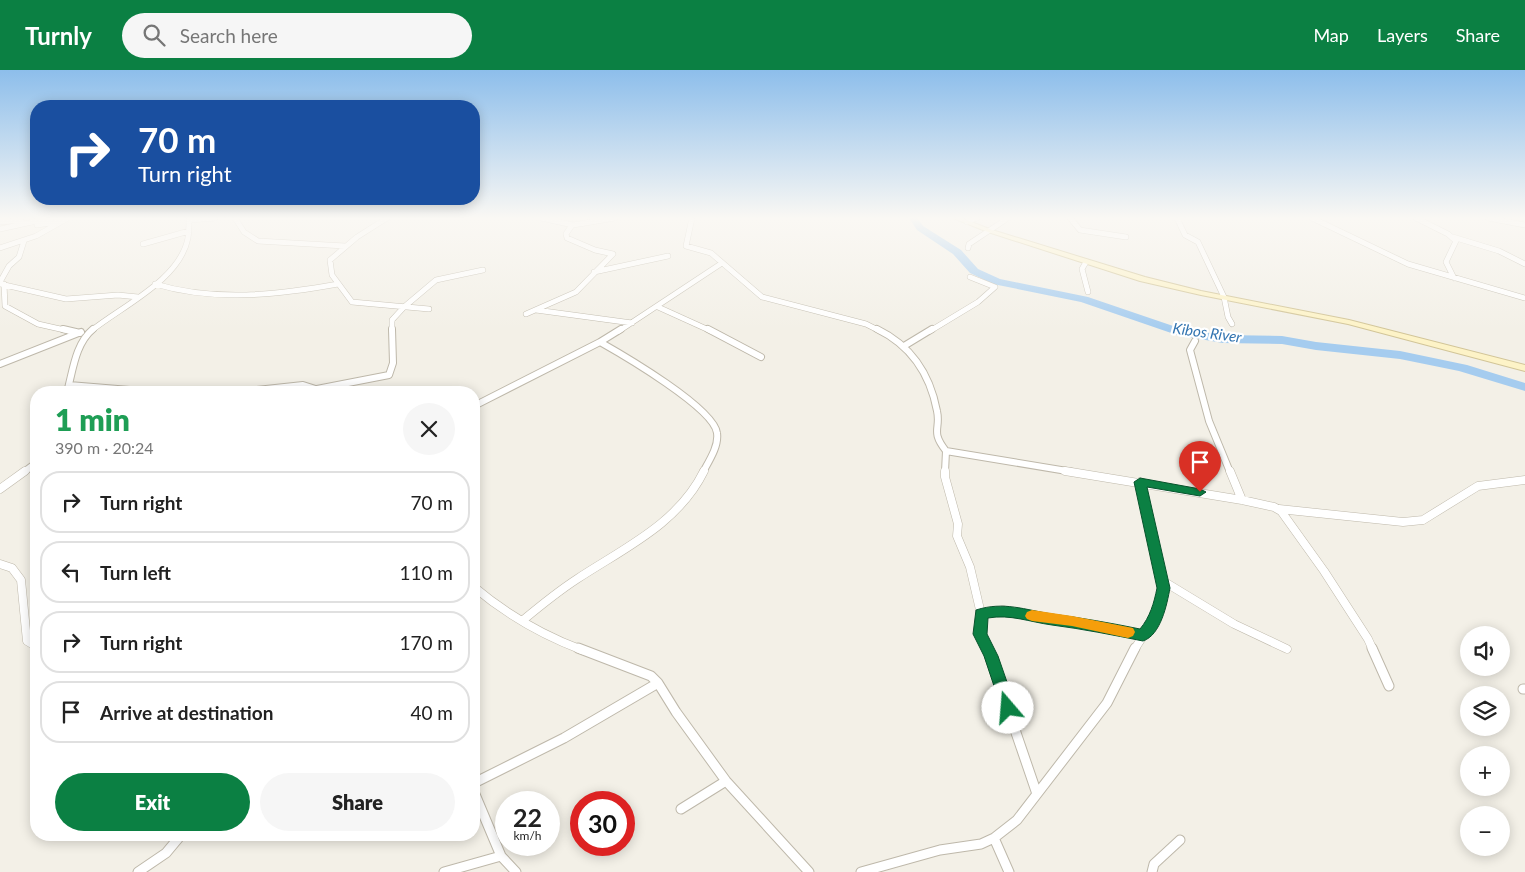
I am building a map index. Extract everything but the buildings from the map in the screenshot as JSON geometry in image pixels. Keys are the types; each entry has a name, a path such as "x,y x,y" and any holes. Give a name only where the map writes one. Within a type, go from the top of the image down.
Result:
{"main road":[{"path":"1066,255 1150,281 1374,328 1525,368"}],"street":[{"path":"19,255 9,266 1,283 5,306 14,313 38,324 80,333"},
{"path":"81,386 69,385 80,345 86,335 94,327 164,277 177,264 180,255"},
{"path":"335,255 330,260 332,275 352,302 429,309"},
{"path":"526,314 576,292 611,255"},
{"path":"714,255 762,297 866,324 885,333 904,346 916,358 927,375 938,413 936,429 939,442 946,450 957,454 1140,482 1278,508 1403,522 1424,520 1478,486 1525,480"},
{"path":"1204,255 1224,297 1228,317 1232,324"},
{"path":"1390,255 1408,264 1525,298"},
{"path":"1449,255 1447,267 1454,278"},
{"path":"1506,255 1525,264"},
{"path":"594,272 668,256"},
{"path":"1086,262 1082,269 1088,292"},
{"path":"480,403 600,342 658,307 722,263"},
{"path":"332,386 389,375 393,363 390,344 392,320 404,307 436,280 483,270"},
{"path":"904,346 978,302 995,287 970,277"},
{"path":"1,283 66,299 118,295 138,297"},
{"path":"155,284 176,291 202,294 246,294 283,293 338,284"},
{"path":"658,307 729,339 761,356"},
{"path":"536,310 632,323"},
{"path":"0,364 94,327"},
{"path":"1195,341 1190,350 1210,421 1242,500"},
{"path":"522,621 555,594 648,536 668,518 690,494 706,471 718,440 717,429 712,421 681,394 600,342"},
{"path":"290,386 304,386"},
{"path":"946,450 945,477 958,524 958,536 970,567 981,614 980,634 991,656 1037,794"},
{"path":"0,489 30,467"},
{"path":"861,872 940,850 981,844 994,838 1017,820 1107,703 1132,652 1152,624 1160,604 1163,581 1140,482"},
{"path":"1278,508 1324,570 1368,639 1389,686"},
{"path":"0,564 12,568 21,580 27,641 30,643"},
{"path":"1163,581 1234,624 1287,649"},
{"path":"480,594 498,607 554,638 652,676 694,739 726,781 809,872"},
{"path":"981,614 1003,610 1053,620 1072,621 1143,636"},
{"path":"480,780 564,738 658,683"},
{"path":"680,808 726,781"},
{"path":"480,806 495,842"},
{"path":"994,838 1009,872"},
{"path":"1152,872 1154,864 1180,840"},
{"path":"138,872 166,853 176,841"},
{"path":"444,872 501,856 516,872"}],"waterway":[{"name":"Kibos River","path":"960,255 974,271 997,282 1084,299 1177,331 1223,339 1282,340 1316,346 1400,355 1462,368 1525,387"}],"slow traffic":[{"path":"1032,616 1072,621 1128,632"}],"route":[{"path":"1008,708 991,656 980,634 981,614 1003,610 1053,620 1072,621 1143,636 1152,624 1164,588 1140,482 1200,492"}]}
